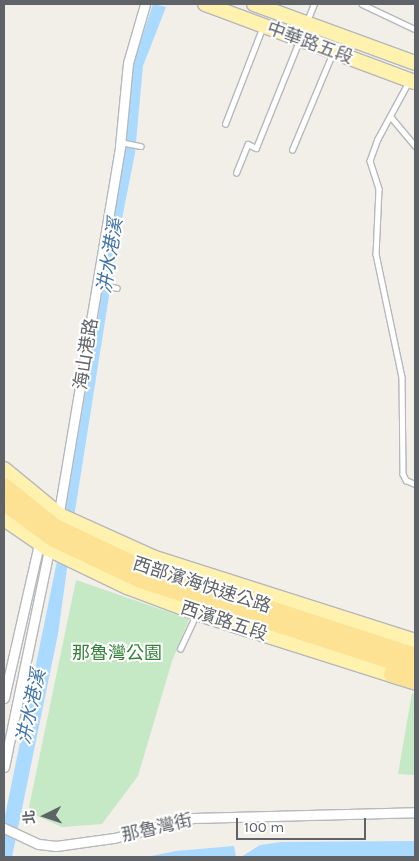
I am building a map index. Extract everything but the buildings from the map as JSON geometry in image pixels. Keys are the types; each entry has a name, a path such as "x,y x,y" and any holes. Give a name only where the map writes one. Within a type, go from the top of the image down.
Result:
{"highway":[{"name":"西部濱海快速公路","path":"4,485 50,534 138,565 415,655"},
{"name":"西部濱海快速公路","path":"4,503 50,534 140,580 415,669"},
{"path":"390,674 415,683"}],"main road":[{"name":"中華路五段","path":"205,4 414,79"},
{"name":"中華路五段","path":"254,4 415,63"},
{"path":"4,470 50,534"},
{"path":"4,519 50,534 155,558 415,641"},
{"name":"西濱路五段","path":"50,534 127,587 196,613 390,674"}],"street":[{"name":"海山港路","path":"4,767 97,284 120,142 128,63 145,4"},
{"name":"海山港路","path":"4,698 9,669 50,534"},
{"path":"9,669 22,673"},
{"name":"那魯灣街","path":"4,828 39,844 56,846 114,838 192,818 415,812"}],"lane":[{"path":"236,173 248,144 256,148 314,4"},
{"path":"362,4 415,29"},
{"path":"225,124 263,25"},
{"path":"292,150 333,51"},
{"path":"414,79 375,145 370,161 379,189 376,254 402,377 403,474 406,480 415,484"},
{"path":"391,117 415,146"},
{"path":"120,142 141,146"},
{"path":"97,284 117,288"},
{"path":"180,649 196,613"}],"green space":[{"name":"那魯灣公園","path":"76,580 189,619 172,661 138,776 102,824 62,827 28,812"},
{"path":"412,693 415,694 415,805 414,775 398,774"}],"water":[{"name":"汫水港溪","path":"153,4 166,7 143,66 135,153 118,239 75,511 58,634 12,857 4,857 4,821 57,561 106,270 125,151 134,61"},
{"path":"415,841 415,857 241,857 260,845 281,842"},
{"path":"234,846 236,857 146,857 176,851"}]}
